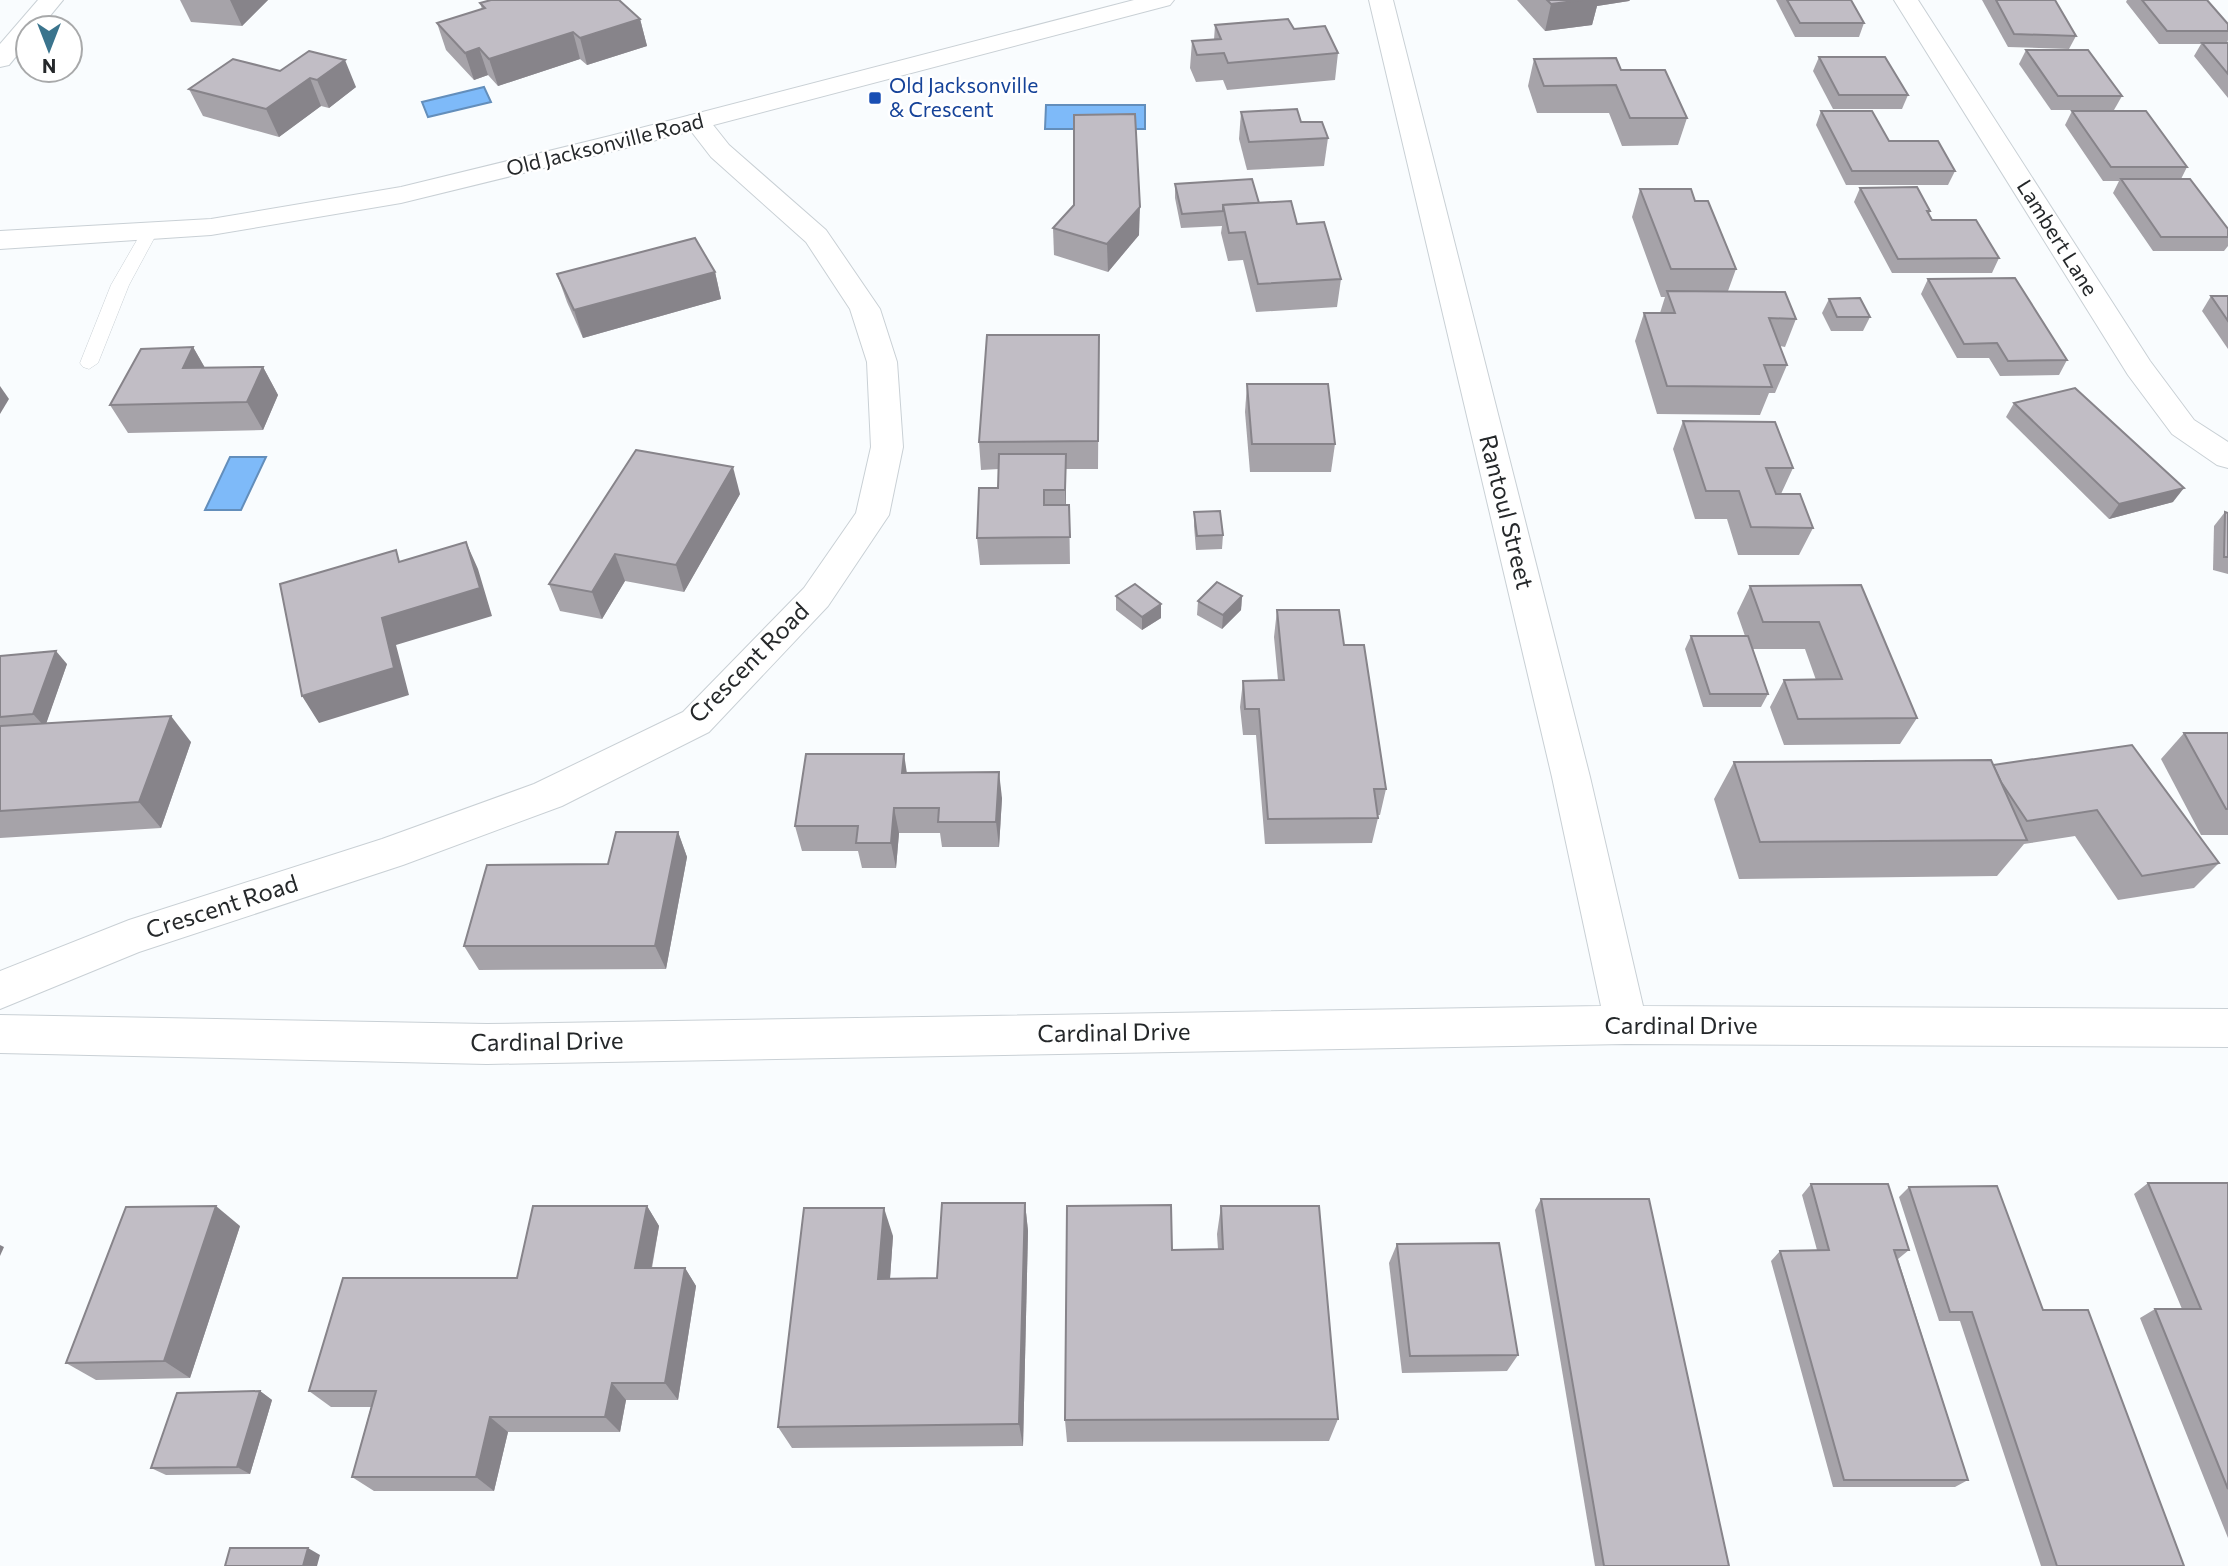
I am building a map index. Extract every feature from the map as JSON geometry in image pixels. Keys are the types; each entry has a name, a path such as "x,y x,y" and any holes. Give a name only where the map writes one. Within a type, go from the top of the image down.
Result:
{"street":[{"path":"0,60 51,0"},
{"name":"Old Jacksonville Road","path":"38,239 211,227 401,195 698,122 1162,0"},
{"name":"Rantoul Street","path":"1381,0 1568,764 1626,1026"},
{"name":"Lambert Lane","path":"1906,0 2139,368 2183,426 2228,457"},
{"name":"Crescent Road","path":"0,990 130,938 389,853 548,795 696,722 816,597 872,515 887,447 882,362 865,309 816,236 720,152 698,122"},
{"path":"0,218 114,218 248,207 299,214"},
{"path":"0,240 38,239"},
{"path":"0,249 38,239"},
{"name":"Cardinal Drive","path":"0,1034 487,1044 1626,1026 2228,1028"}],"lane":[{"path":"89,363 120,285 149,233"}],"water":[{"path":"484,87 491,102 428,117 422,102"},
{"path":"1046,105 1145,105 1145,129 1045,129"},
{"path":"230,457 266,457 241,510 205,510"}],"building":[{"path":"491,0 619,0 640,19 580,38 573,32 489,59 479,48 465,53 437,23 485,8 480,3"},
{"path":"1547,0 1582,0 1551,4"},
{"path":"1787,0 1851,0 1864,23 1800,23"},
{"path":"1996,0 2055,0 2076,36 2014,34"},
{"path":"2142,0 2207,0 2228,24 2228,31 2167,31"},
{"path":"1288,19 1294,29 1325,26 1338,53 1228,63 1224,53 1197,55 1192,41 1221,39 1215,25"},
{"path":"2202,43 2228,43 2228,74"},
{"path":"2026,50 2088,50 2122,96 2058,96"},
{"path":"309,51 345,60 317,80 310,78 266,109 189,89 233,59 280,71"},
{"path":"1819,57 1885,57 1908,95 1839,95"},
{"path":"1616,58 1621,70 1665,70 1687,118 1630,118 1616,85 1544,86 1534,59"},
{"path":"1297,109 1301,122 1322,122 1328,138 1249,142 1241,112"},
{"path":"1821,111 1872,111 1889,141 1938,141 1955,171 1852,171"},
{"path":"2072,111 2146,111 2187,167 2111,167"},
{"path":"1135,114 1140,207 1107,244 1053,228 1074,205 1074,115"},
{"path":"1252,179 1259,203 1223,205 1223,211 1182,214 1175,184"},
{"path":"2121,179 2190,179 2228,229 2228,237 2161,237"},
{"path":"1917,187 1932,220 1976,220 1999,258 1898,259 1860,188"},
{"path":"1640,189 1691,189 1695,201 1708,201 1736,269 1671,269"},
{"path":"1291,201 1297,224 1324,222 1341,279 1258,284 1245,232 1229,233 1223,205"},
{"path":"695,238 715,272 574,310 557,274"},
{"path":"2015,278 2067,360 2008,361 1997,343 1964,344 1928,279"},
{"path":"1667,291 1785,292 1796,319 1769,318 1787,365 1764,365 1772,387 1667,386 1644,313 1675,313"},
{"path":"2211,296 2228,296 2228,321"},
{"path":"1860,298 1870,317 1837,317 1829,299"},
{"path":"987,335 1099,335 1098,441 979,442"},
{"path":"193,347 183,368 263,367 247,402 110,405 141,349"},
{"path":"1247,384 1328,384 1335,444 1252,444"},
{"path":"2075,388 2184,488 2119,504 2014,403"},
{"path":"1683,421 1775,422 1793,468 1766,468 1776,494 1800,494 1813,528 1751,527 1739,491 1706,491"},
{"path":"636,450 733,467 676,565 615,554 592,592 549,584"},
{"path":"999,454 1066,454 1065,490 1044,490 1044,505 1069,505 1070,537 977,538 979,488 998,488"},
{"path":"1220,511 1223,535 1197,536 1194,512"},
{"path":"2225,512 2228,513 2228,557 2224,557"},
{"path":"466,542 480,588 382,618 394,668 302,696 280,584 396,550 399,562"},
{"path":"1217,582 1242,596 1223,615 1198,601"},
{"path":"1135,584 1161,604 1142,617 1116,596"},
{"path":"1861,585 1917,718 1798,719 1784,680 1842,679 1819,622 1763,622 1750,586"},
{"path":"1277,610 1339,610 1344,645 1364,645 1386,789 1374,789 1378,818 1268,819 1259,709 1245,709 1243,681 1284,680"},
{"path":"1691,636 1748,636 1768,694 1710,694"},
{"path":"56,651 33,714 0,717 0,656"},
{"path":"171,716 139,802 0,811 0,726"},
{"path":"2184,733 2228,733 2228,809 2226,809"},
{"path":"2132,745 2219,863 2142,876 2097,810 2027,821 1993,765"},
{"path":"806,754 904,754 902,773 999,772 996,822 938,822 939,808 894,808 891,843 856,843 858,826 795,826"},
{"path":"1991,760 2027,840 1760,842 1734,762"},
{"path":"616,832 678,832 655,946 464,946 487,865 608,864"},
{"path":"2148,1183 2228,1183 2228,1489 2155,1309 2201,1309"},
{"path":"1811,1184 1888,1184 1909,1250 1894,1250 1968,1480 1844,1480 1780,1251 1829,1250"},
{"path":"1997,1186 2043,1310 2088,1310 2184,1566 2057,1566 1972,1312 1950,1312 1909,1187"},
{"path":"1541,1199 1649,1199 1729,1566 1604,1566"},
{"path":"942,1203 1025,1203 1019,1424 778,1427 804,1208 884,1208 878,1279 937,1278"},
{"path":"1171,1205 1172,1250 1223,1249 1221,1206 1319,1206 1338,1419 1065,1420 1067,1206"},
{"path":"216,1206 164,1361 66,1363 126,1207"},
{"path":"533,1206 647,1206 635,1268 685,1268 665,1383 612,1383 605,1417 490,1417 476,1477 352,1477 376,1391 309,1391 343,1278 517,1278"},
{"path":"1499,1243 1518,1355 1410,1356 1397,1244"},
{"path":"260,1391 237,1467 151,1468 177,1393"},
{"path":"230,1548 308,1548 303,1566 225,1566"}],"place":[{"name":"Old Jacksonville & Crescent","path":"875,98"}]}
